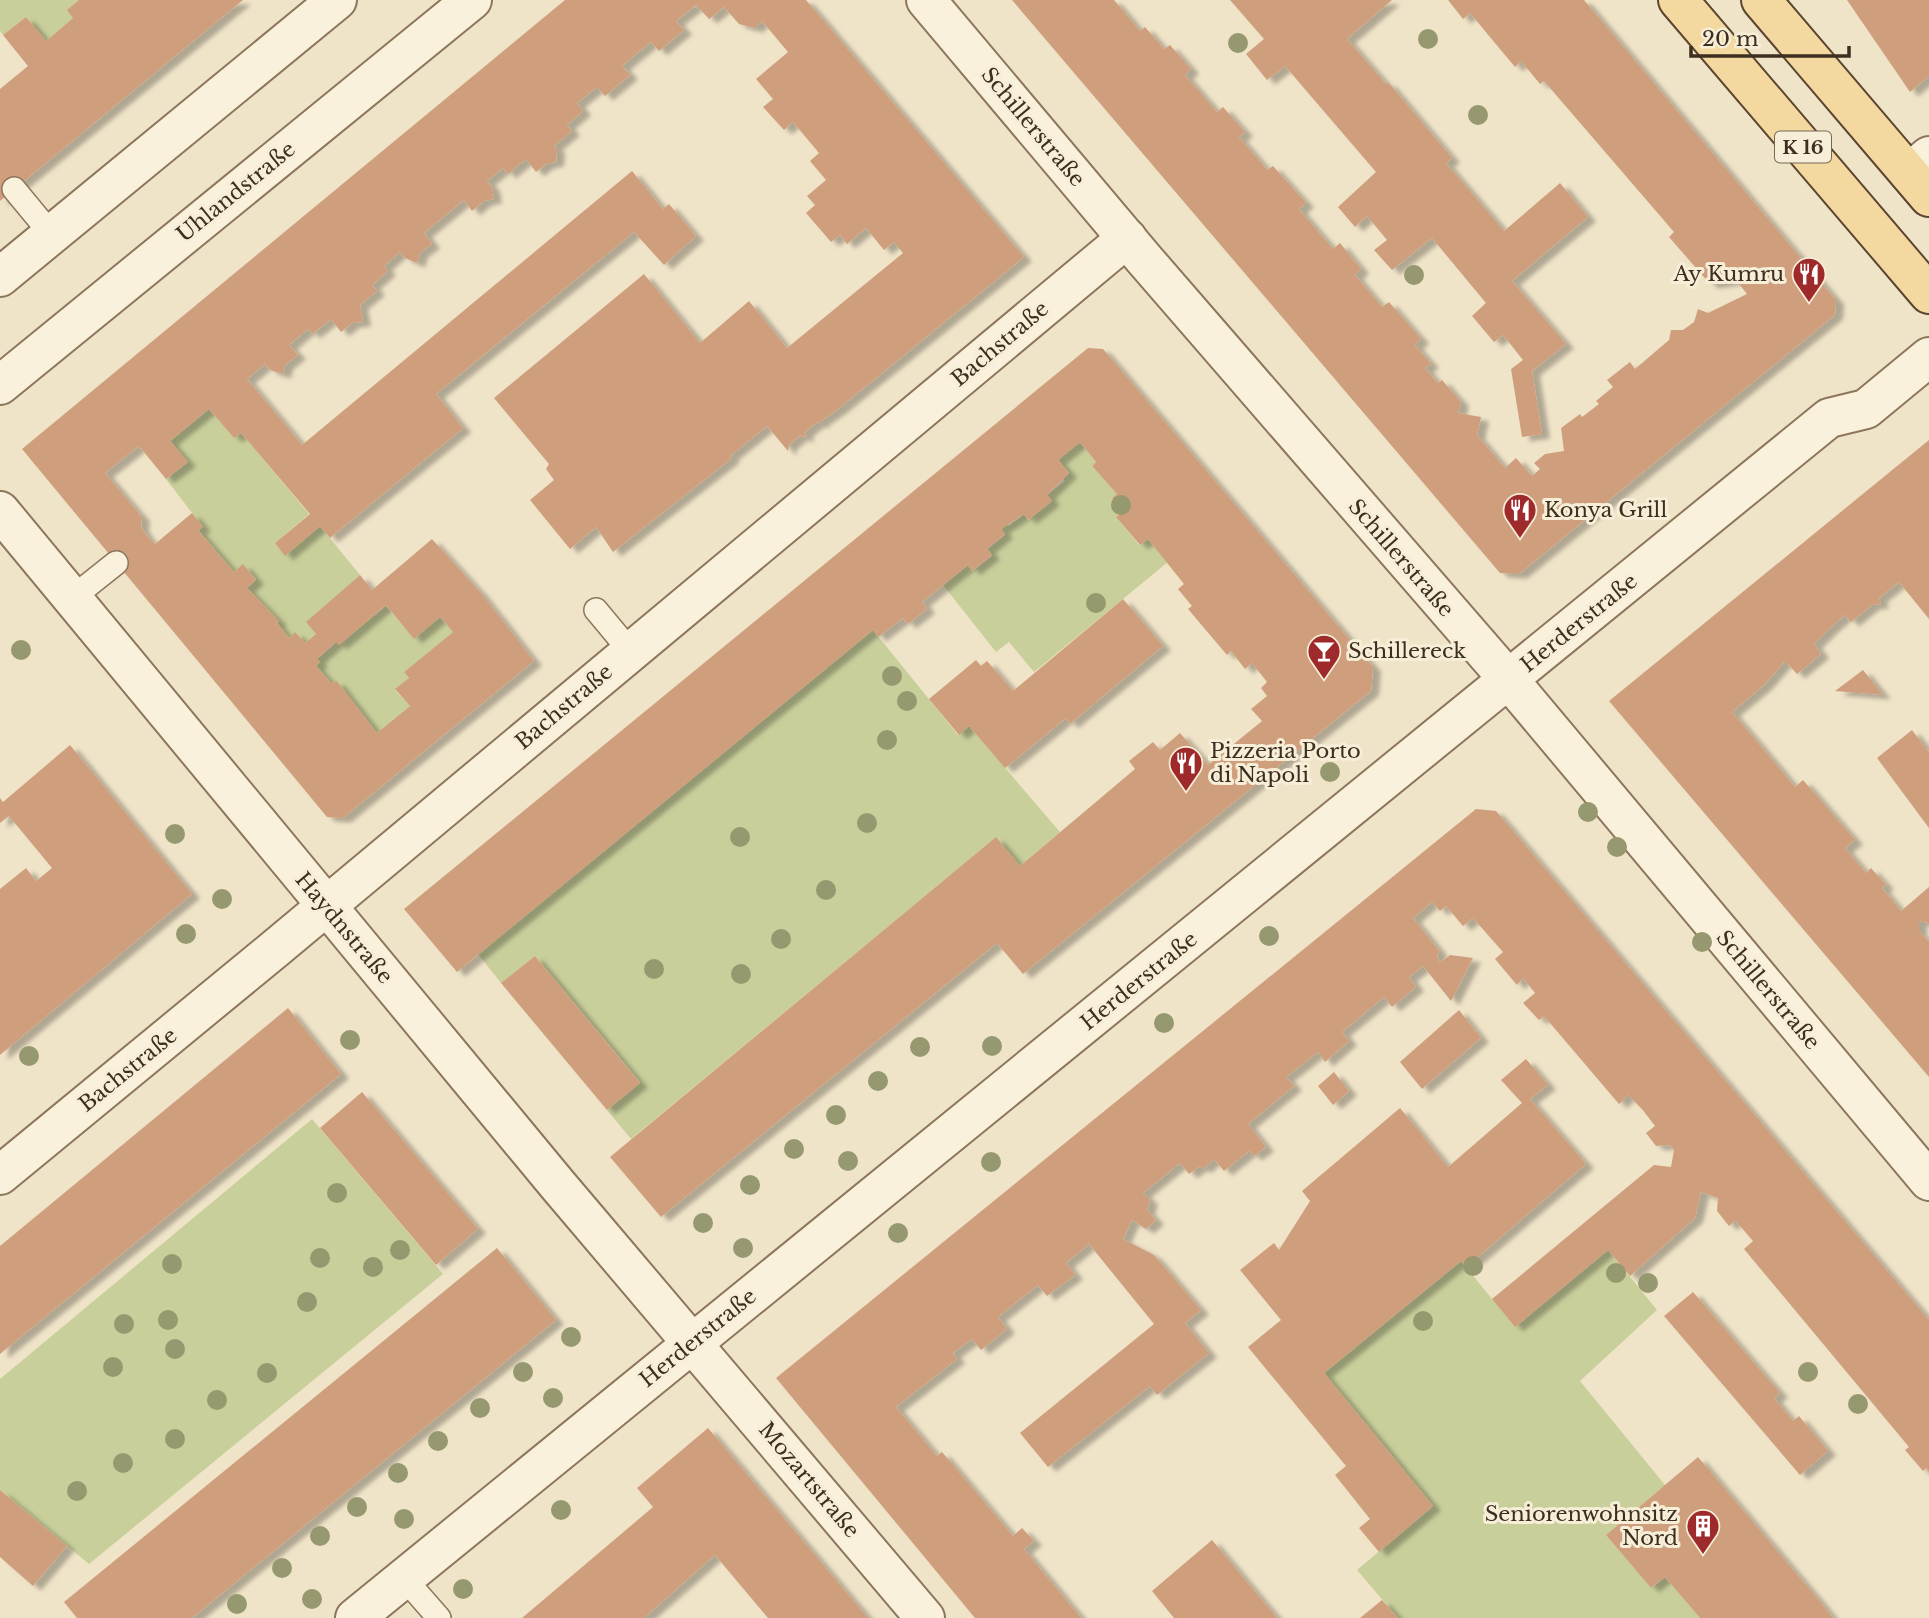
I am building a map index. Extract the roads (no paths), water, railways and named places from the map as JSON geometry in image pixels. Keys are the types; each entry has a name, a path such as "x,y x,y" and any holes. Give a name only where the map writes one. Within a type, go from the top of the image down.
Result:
{"main road":[{"name":"K 16","path":"1678,0 1929,294"},
{"path":"1761,0 1922,176"}],"street":[{"path":"0,277 337,0"},
{"name":"Uhlandstraße","path":"0,385 472,0"},
{"name":"Schillerstraße","path":"926,0 1127,238 1509,680 1929,1181"},
{"name":"Bachstraße","path":"0,1175 1127,238"},
{"name":"Herderstraße","path":"355,1618 1829,418 1866,409 1929,357"},
{"name":"Haydnstraße","path":"0,511 557,1184 694,1342"},
{"name":"Mozartstraße","path":"694,1342 925,1618"}],"lane":[{"path":"14,189 52,235"},
{"path":"72,598 116,562"},
{"path":"596,610 631,652"},
{"path":"404,1578 439,1618"}],"place":[{"name":"Ay Kumru","path":"1809,304"},
{"name":"Konya Grill","path":"1520,540"},
{"name":"Schillereck","path":"1324,681"},
{"name":"Pizzeria Porto di Napoli","path":"1186,793"},
{"name":"Seniorenwohnsitz Nord","path":"1703,1556"}]}
